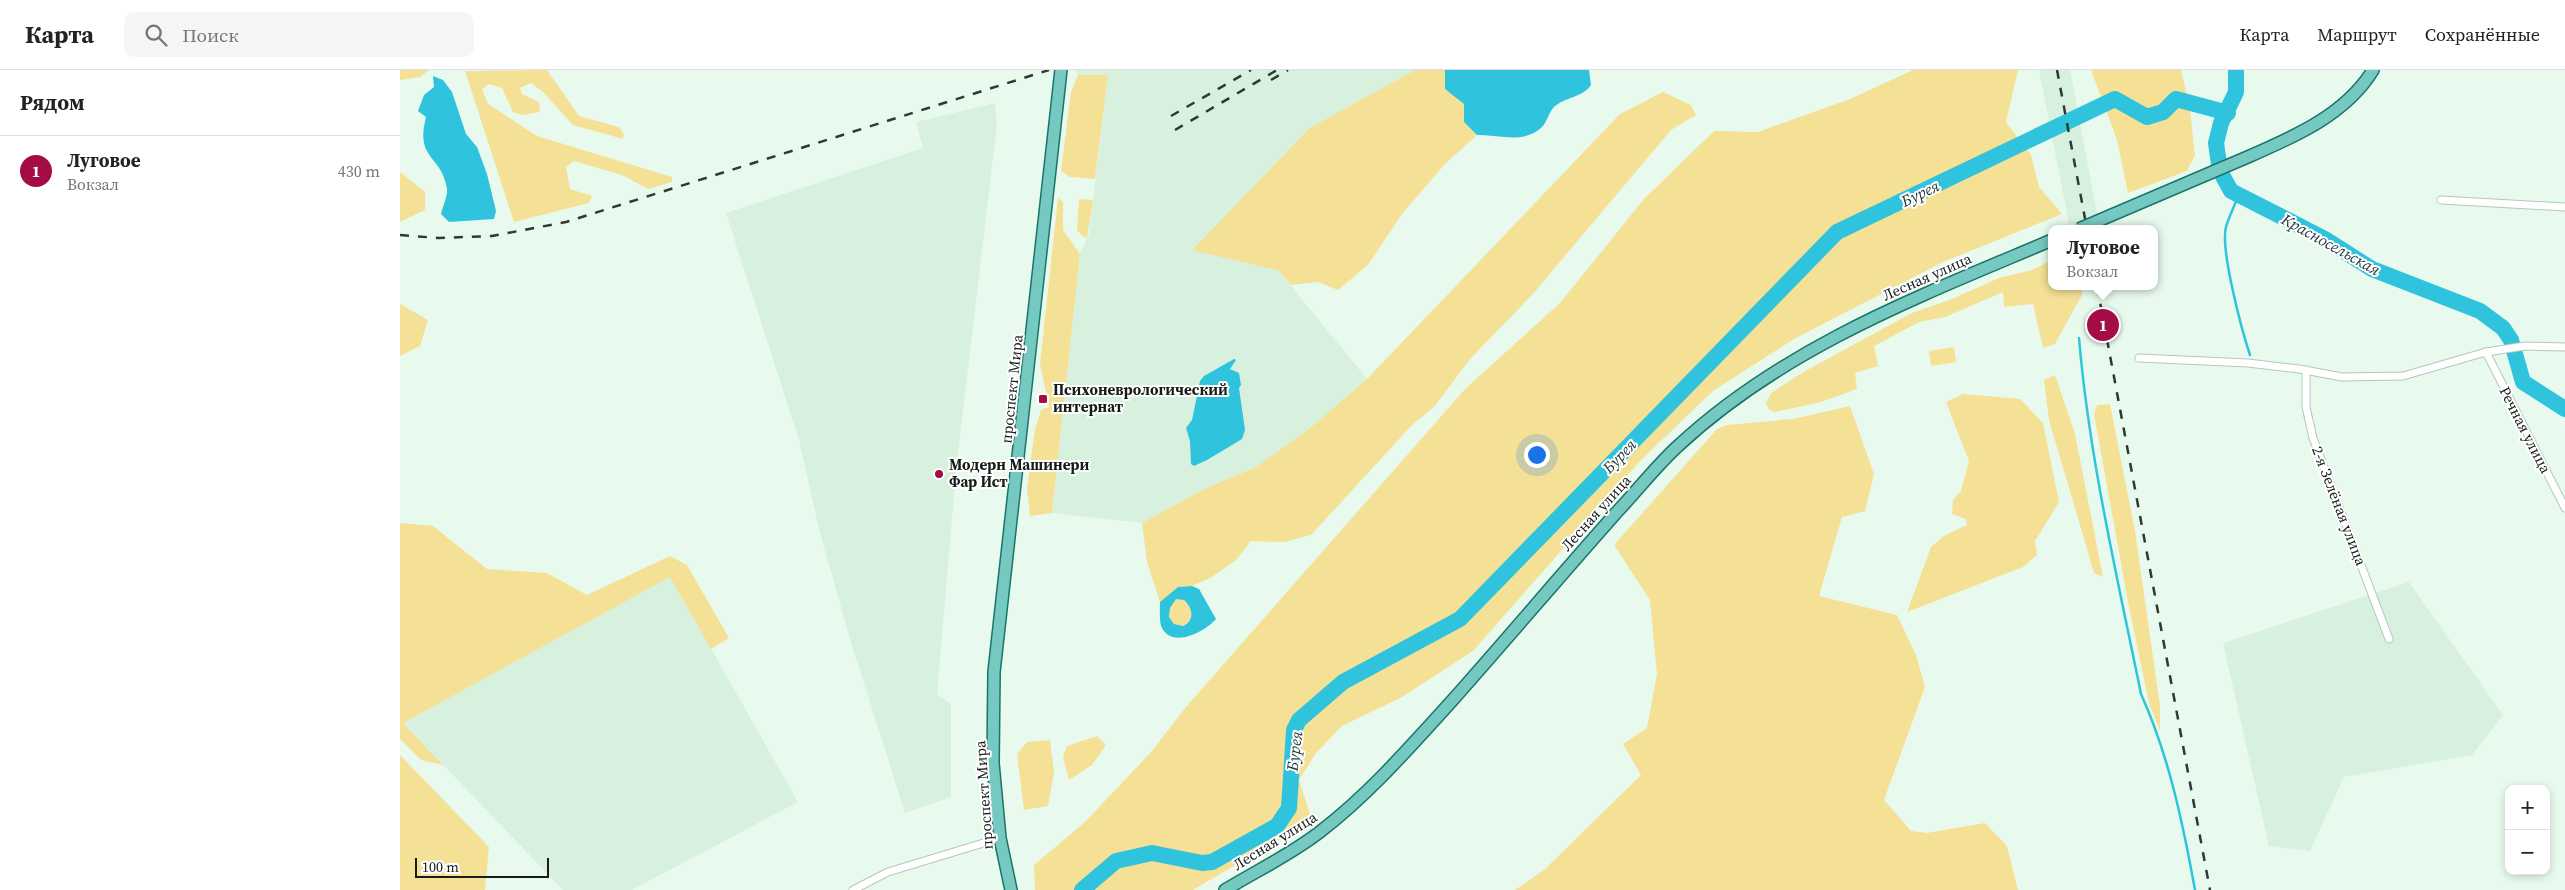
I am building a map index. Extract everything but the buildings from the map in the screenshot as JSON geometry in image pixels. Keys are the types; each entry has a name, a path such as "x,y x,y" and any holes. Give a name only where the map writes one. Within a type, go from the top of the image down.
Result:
{"main road":[{"name":"проспект Мира","path":"1011,890 1000,838 994,763 994,672 1061,70"},
{"path":"2088,225 2294,137 2331,114 2365,83 2373,70"},
{"name":"Лесная улица","path":"1225,890 1320,832 1375,784 1414,744 1584,549 1676,447 1716,413 1767,377 1837,335 1910,299 2047,242"}],"street":[{"path":"2441,200 2565,207"},
{"path":"2139,358 2240,363 2306,370 2342,377 2404,376 2502,349 2525,346 2565,347"},
{"name":"Речная улица","path":"2486,352 2565,508"},
{"name":"2-я Зелёная улица","path":"2306,370 2306,407 2313,438 2389,639"},
{"path":"852,890 888,872 1000,838"}],"shaded area":[{"path":"400,70 429,70 420,77 400,80"},
{"path":"547,70 579,116 619,127 624,134 623,139 573,125 543,92 531,83 520,88 522,94 539,102 540,112 523,115 513,112 502,88 489,84 482,89 488,104 537,136 672,177 672,182 648,189 622,175 574,161 566,167 570,189 592,196 589,203 514,222 465,71"},
{"path":"1076,70 1415,70 1376,92 1192,249 1279,271 1367,379 1309,429 1256,467 1204,489 1142,523 1052,513 1080,254 1089,234 1108,75 1078,75"},
{"path":"1415,70 1445,70 1445,89 1464,104 1464,122 1477,135 1445,164 1402,214 1368,265 1338,290 1318,282 1291,285 1279,271 1192,250 1310,128"},
{"path":"1913,70 2018,70 2006,122 2031,155 2039,187 2062,214 1943,262 1794,339 1713,391 1641,460 1473,651 1402,697 1342,726 1316,753 1299,780 1312,820 1193,890 1035,890 1034,865 1085,822 1152,751 1186,707 1466,388 1560,303 1644,199 1714,131 1758,132 1850,99"},
{"path":"2039,70 2070,70 2099,225 2069,225"},
{"path":"2091,70 2181,70 2190,109 2195,155 2187,171 2128,193 2117,140"},
{"path":"1078,75 1108,75 1095,179 1070,177 1061,171 1071,92"},
{"path":"1663,92 1691,105 1696,115 1671,130 1532,295 1470,359 1435,406 1412,425 1311,535 1284,542 1251,541 1236,560 1212,577 1192,586 1178,587 1160,602 1147,562 1142,523 1204,489 1256,467 1309,429 1367,379 1620,114"},
{"path":"995,103 997,124 957,462 937,694 951,704 951,797 905,813 850,639 819,529 799,440 726,213 923,148 916,122"},
{"path":"400,172 425,192 425,210 400,222"},
{"path":"1058,198 1063,202 1063,230 1080,254 1052,513 1030,516 1027,488 1035,429 1041,410 1049,407 1040,364"},
{"path":"1079,199 1093,200 1087,238 1082,236 1077,230"},
{"path":"2048,262 2048,290 2081,290 2082,295 2055,344 2043,348 2033,304 2004,307 2003,292 1945,317 1919,322 1874,346 1878,366 1855,373 1857,389 1821,402 1775,412 1769,410 1766,403 1771,393 1805,371 1912,313 1952,299 1999,278 2032,270"},
{"path":"400,304 428,320 420,346 400,356"},
{"path":"1954,347 1956,362 1931,366 1929,351"},
{"path":"2055,375 2075,434 2103,577 2094,573 2049,420 2044,380"},
{"path":"1963,394 2020,399 2043,423 2059,502 2035,541 2037,555 2023,567 1907,612 1931,547 1944,536 1967,525 1966,519 1952,514 1953,500 1961,491 1969,461 1946,402"},
{"path":"2110,404 2135,531 2160,706 2160,731 2149,703 2129,607 2094,414 2097,405"},
{"path":"1850,406 1874,474 1865,511 1842,517 1819,596 1897,615 1916,655 1925,687 1884,800 1911,831 1927,833 1985,823 2007,846 2018,890 1515,890 1544,870 1641,775 1623,744 1647,728 1657,674 1650,600 1614,545 1717,429 1727,425 1793,419"},
{"path":"400,523 433,526 487,569 547,573 587,595 670,556 687,565 729,638 711,649 670,577 403,723 443,765 421,760 400,739"},
{"path":"670,576 798,802 632,890 563,890 403,723"},
{"path":"2409,582 2503,715 2472,755 2344,777 2310,851 2269,846 2223,643"},
{"path":"1176,599 1184,600 1191,610 1191,618 1183,626 1174,624 1169,617 1170,608"},
{"path":"1097,736 1106,745 1092,765 1069,780 1063,757 1067,746"},
{"path":"1050,740 1054,772 1048,806 1024,810 1017,754 1027,742"},
{"path":"400,755 489,847 485,890 400,890"}],"water":[{"path":"1445,70 1589,70 1591,85 1583,93 1554,107 1544,125 1527,136 1477,135 1464,122 1464,104 1445,89"},
{"path":"433,76 443,80 452,92 466,134 477,147 487,174 496,211 494,219 449,222 441,214 447,188 440,169 426,149 423,131 426,117 418,111 424,95 434,87"},
{"path":"1234,359 1236,360 1230,369 1239,373 1241,385 1239,388 1245,430 1242,439 1194,466 1191,464 1190,441 1186,428 1192,420 1200,381 1204,376"},
{"path":"1192,586 1199,589 1216,619 1197,633 1181,638 1167,634 1161,626 1160,619 1160,602 1178,587","holes":["1176,599 1184,600 1191,610 1191,618 1183,626 1174,624 1169,617 1170,608"]}],"waterway":[{"name":"Красносельская","path":"2236,70 2236,92 2221,123 2216,143 2220,171 2231,191 2325,239 2372,269 2480,311 2503,328 2511,340 2523,382 2565,409"},
{"name":"Бурея","path":"1082,890 1116,861 1152,853 1202,863 1212,862 1277,826 1289,808 1294,730 1299,720 1343,682 1460,619 1837,232 2115,99 2147,117 2163,112 2176,99 2228,113"},
{"path":"2238,195 2226,227 2226,253 2237,310 2250,355"},
{"path":"2079,338 2090,427 2113,561 2141,694 2160,742 2174,790 2195,890"}],"railway":[{"path":"400,235 438,238 492,236 566,222 1049,70"},
{"path":"1171,116 1251,70"},
{"path":"1175,130 1277,70"},
{"path":"1271,80 1288,70"},
{"path":"2057,70 2086,225"},
{"path":"2098,290 2210,890"}],"place":[{"name":"Луговое","path":"2103,325"},
{"name":"Психоневрологический интернат","path":"1043,399"},
{"name":"Модерн Машинери Фар Ист","path":"939,474"}]}
